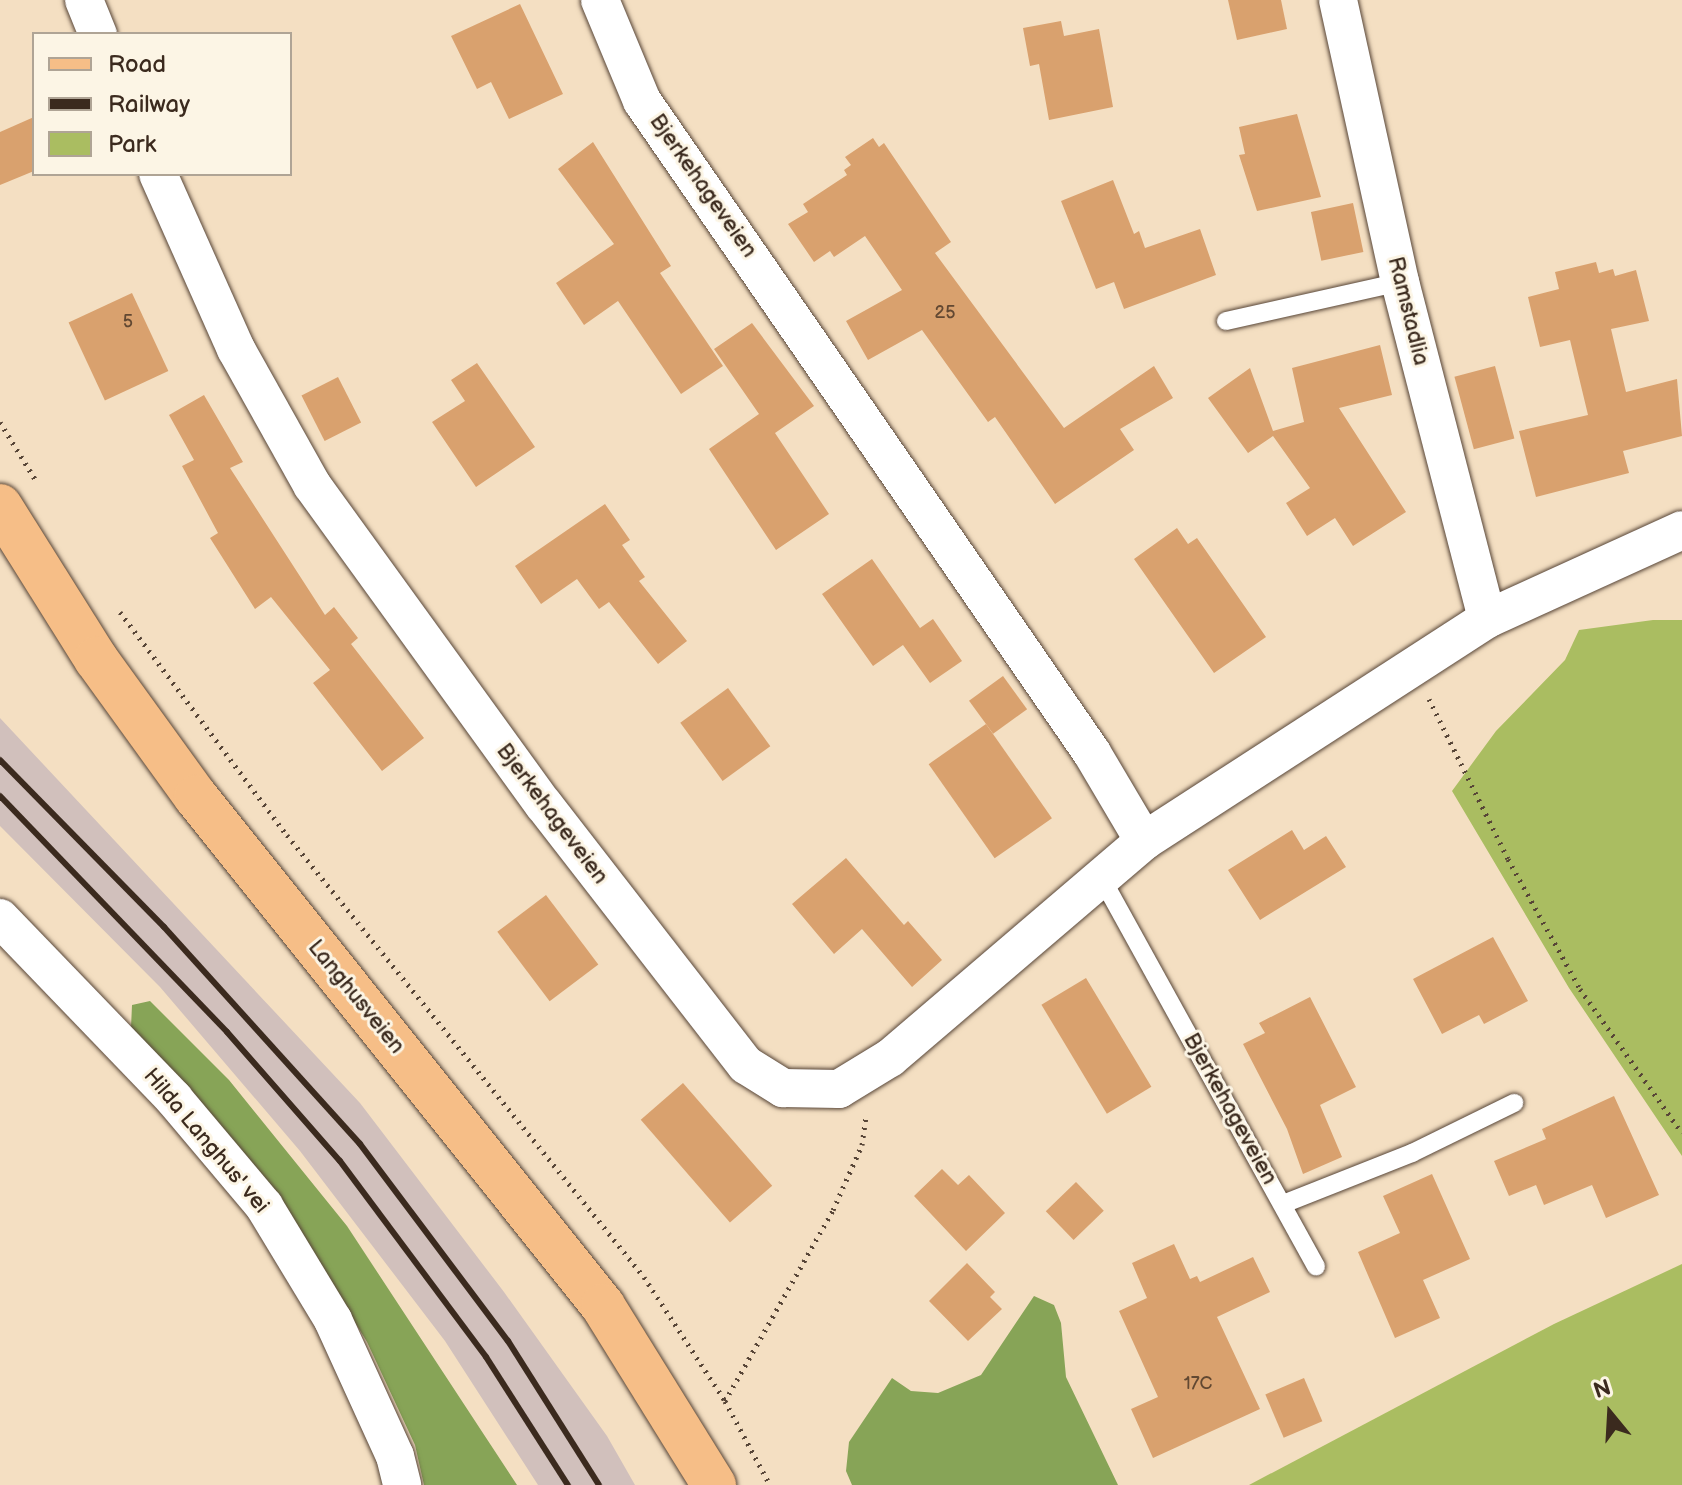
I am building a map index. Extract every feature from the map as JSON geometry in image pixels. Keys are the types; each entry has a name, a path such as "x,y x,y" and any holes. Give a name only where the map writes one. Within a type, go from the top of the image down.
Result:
{"main road":[{"name":"Langhusveien","path":"0,506 96,659 187,785 603,1306 714,1485"}],"street":[{"path":"84,0 97,32"},
{"name":"Bjerkehageveien","path":"600,0 642,101 1074,727 1144,841"},
{"name":"Ramstadlia","path":"1338,0 1400,282 1487,619"},
{"name":"Bjerkehageveien","path":"159,176 236,349 312,485 544,805 746,1065 783,1088 810,1092 839,1089 863,1078 1144,841 1404,672"},
{"path":"1404,672 1487,619 1682,530"},
{"name":"Hilda Langhus' vei","path":"0,918 174,1099 264,1206 333,1320 395,1456 402,1485"}],"lane":[{"path":"1226,321 1400,282"},
{"name":"Bjerkehageveien","path":"1101,877 1283,1204 1412,1153 1514,1103"},
{"path":"1283,1204 1316,1267"}],"path":[{"path":"0,422 37,483"},
{"path":"118,609 287,835 617,1240 725,1401 770,1485"},
{"path":"1404,672 1433,703 1508,859 1580,989 1682,1133"},
{"path":"725,1401 852,1172 866,1120 863,1078"}],"shaded area":[{"path":"0,718 360,1103 504,1292 607,1436 635,1485 538,1485 445,1341 300,1151 160,987 0,826"}],"green space":[{"path":"1653,620 1682,620 1682,1156 1569,988 1452,791 1496,731 1565,660 1579,630"},
{"path":"150,1001 229,1080 347,1226 517,1485 424,1485 415,1445 367,1342 319,1263 131,1028 132,1005"},
{"path":"1682,1264 1682,1485 1249,1485 1554,1324"},
{"path":"1034,1296 1054,1305 1061,1323 1066,1377 1118,1485 852,1485 846,1471 849,1442 892,1378 911,1391 938,1393 981,1375"}],"building":[{"path":"1228,0 1281,0 1287,29 1237,40"},
{"path":"520,4 563,94 509,119 491,82 477,89 451,36"},
{"path":"1061,21 1064,36 1099,29 1113,107 1049,120 1039,64 1030,66 1023,28"},
{"path":"1297,114 1321,197 1257,211 1239,155 1245,154 1239,127"},
{"path":"32,118 32,172 0,185 0,132"},
{"path":"873,138 879,147 884,143 951,242 935,253 1064,428 1154,366 1173,398 1120,429 1134,450 1055,504 995,417 988,422 922,330 868,360 846,321 902,290 865,236 834,257 830,251 814,262 788,224 808,212 803,204 847,175 844,170 851,165 845,157"},
{"path":"593,142 671,266 660,273 723,366 681,394 618,301 584,325 556,283 614,244 558,169"},
{"path":"1113,180 1134,234 1139,231 1145,248 1200,229 1216,275 1124,309 1114,282 1096,289 1061,201"},
{"path":"1353,203 1363,252 1321,261 1311,212"},
{"path":"1596,262 1599,273 1613,269 1615,276 1636,270 1649,321 1611,329 1626,392 1677,379 1682,436 1623,451 1629,473 1536,497 1519,431 1588,415 1570,340 1540,347 1528,297 1559,289 1555,272"},
{"path":"132,293 168,371 105,401 69,323"},
{"path":"752,323 814,406 775,433 829,514 776,550 709,449 759,414 714,349"},
{"path":"1380,345 1392,395 1339,408 1406,512 1353,546 1335,518 1307,536 1286,503 1310,488 1273,436 1248,453 1208,398 1250,368 1273,431 1304,422 1292,368"},
{"path":"477,363 535,447 476,487 432,422 465,401 451,380"},
{"path":"1495,366 1514,438 1474,449 1454,377"},
{"path":"338,377 361,422 325,441 301,396"},
{"path":"204,395 243,462 230,468 325,615 334,607 358,638 351,644 424,738 382,771 313,683 330,670 271,597 255,609 210,538 218,533 182,466 194,460 169,415"},
{"path":"605,504 630,540 622,545 645,577 639,581 687,641 658,664 609,602 599,609 577,579 541,604 515,566"},
{"path":"1177,528 1188,544 1197,538 1266,637 1214,673 1134,559"},
{"path":"872,559 920,628 933,619 962,661 930,683 903,645 873,666 822,594"},
{"path":"1003,676 1027,709 993,734 969,701"},
{"path":"728,688 770,746 723,781 680,723"},
{"path":"986,724 1052,818 995,858 929,764"},
{"path":"1292,830 1304,850 1326,836 1346,867 1260,920 1228,870"},
{"path":"846,858 904,925 908,921 942,960 912,987 862,929 834,954 792,904"},
{"path":"546,895 598,964 550,1001 497,932"},
{"path":"1493,937 1528,1001 1484,1024 1479,1015 1442,1034 1413,979"},
{"path":"1086,978 1151,1087 1107,1114 1041,1005"},
{"path":"1310,997 1356,1087 1320,1105 1342,1157 1303,1174 1287,1129 1243,1044 1265,1033 1259,1023"},
{"path":"683,1083 772,1186 730,1222 641,1120"},
{"path":"1614,1096 1659,1195 1606,1218 1592,1185 1544,1205 1536,1185 1509,1196 1494,1161 1546,1139 1542,1129"},
{"path":"942,1169 958,1185 969,1175 1005,1213 966,1251 914,1196"},
{"path":"1432,1174 1470,1259 1423,1280 1440,1318 1395,1338 1358,1252 1400,1233 1383,1196"},
{"path":"1076,1182 1104,1211 1074,1240 1046,1211"},
{"path":"1174,1244 1190,1279 1197,1276 1200,1282 1253,1257 1270,1292 1217,1317 1260,1409 1153,1458 1131,1409 1158,1397 1119,1311 1147,1298 1132,1263"},
{"path":"967,1263 995,1292 990,1297 1002,1309 968,1341 929,1301"},
{"path":"1304,1378 1322,1421 1284,1438 1265,1394"}],"railway":[{"path":"0,760 164,927 360,1144 508,1341 599,1485"},
{"path":"0,796 227,1032 340,1161 486,1357 568,1485"}]}
